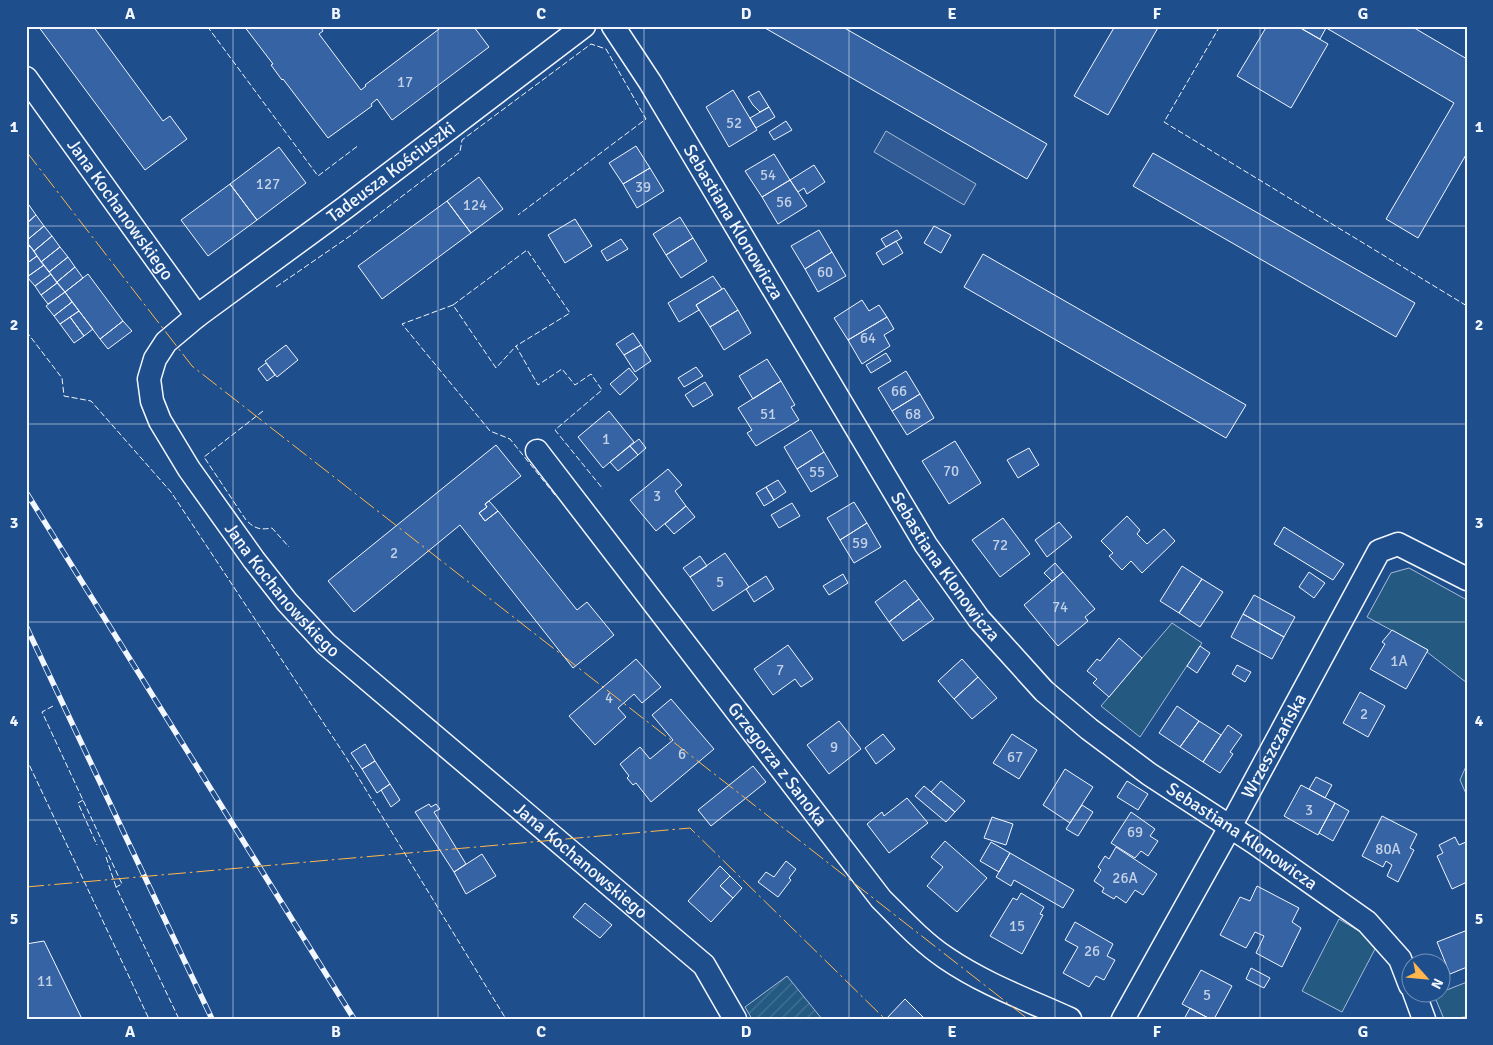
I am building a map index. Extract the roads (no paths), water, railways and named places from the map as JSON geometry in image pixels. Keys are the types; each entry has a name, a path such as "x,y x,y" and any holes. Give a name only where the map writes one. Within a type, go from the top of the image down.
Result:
{"street":[{"name":"Tadeusza Kościuszki","path":"197,316 346,207 584,26"},
{"name":"Sebastiana Klonowicza","path":"613,26 650,82 926,545 979,619 1044,691 1088,729 1149,774 1230,827 1367,922 1400,959"},
{"name":"Jana Kochanowskiego","path":"26,78 197,316 166,342 158,353 151,369 149,379 150,390 160,421 189,469 254,560 287,602 326,644 704,965 735,1019"},
{"name":"Grzegorza z Sanoka","path":"537,451 881,899 920,938 976,977 1070,1019"},
{"name":"Wrzeszczańska","path":"1123,1019 1230,827 1379,551 1398,544 1467,579"},
{"path":"1418,1002 1424,1019"}],"railway":[{"path":"26,492 354,1019"},
{"path":"26,626 212,1019"}]}
